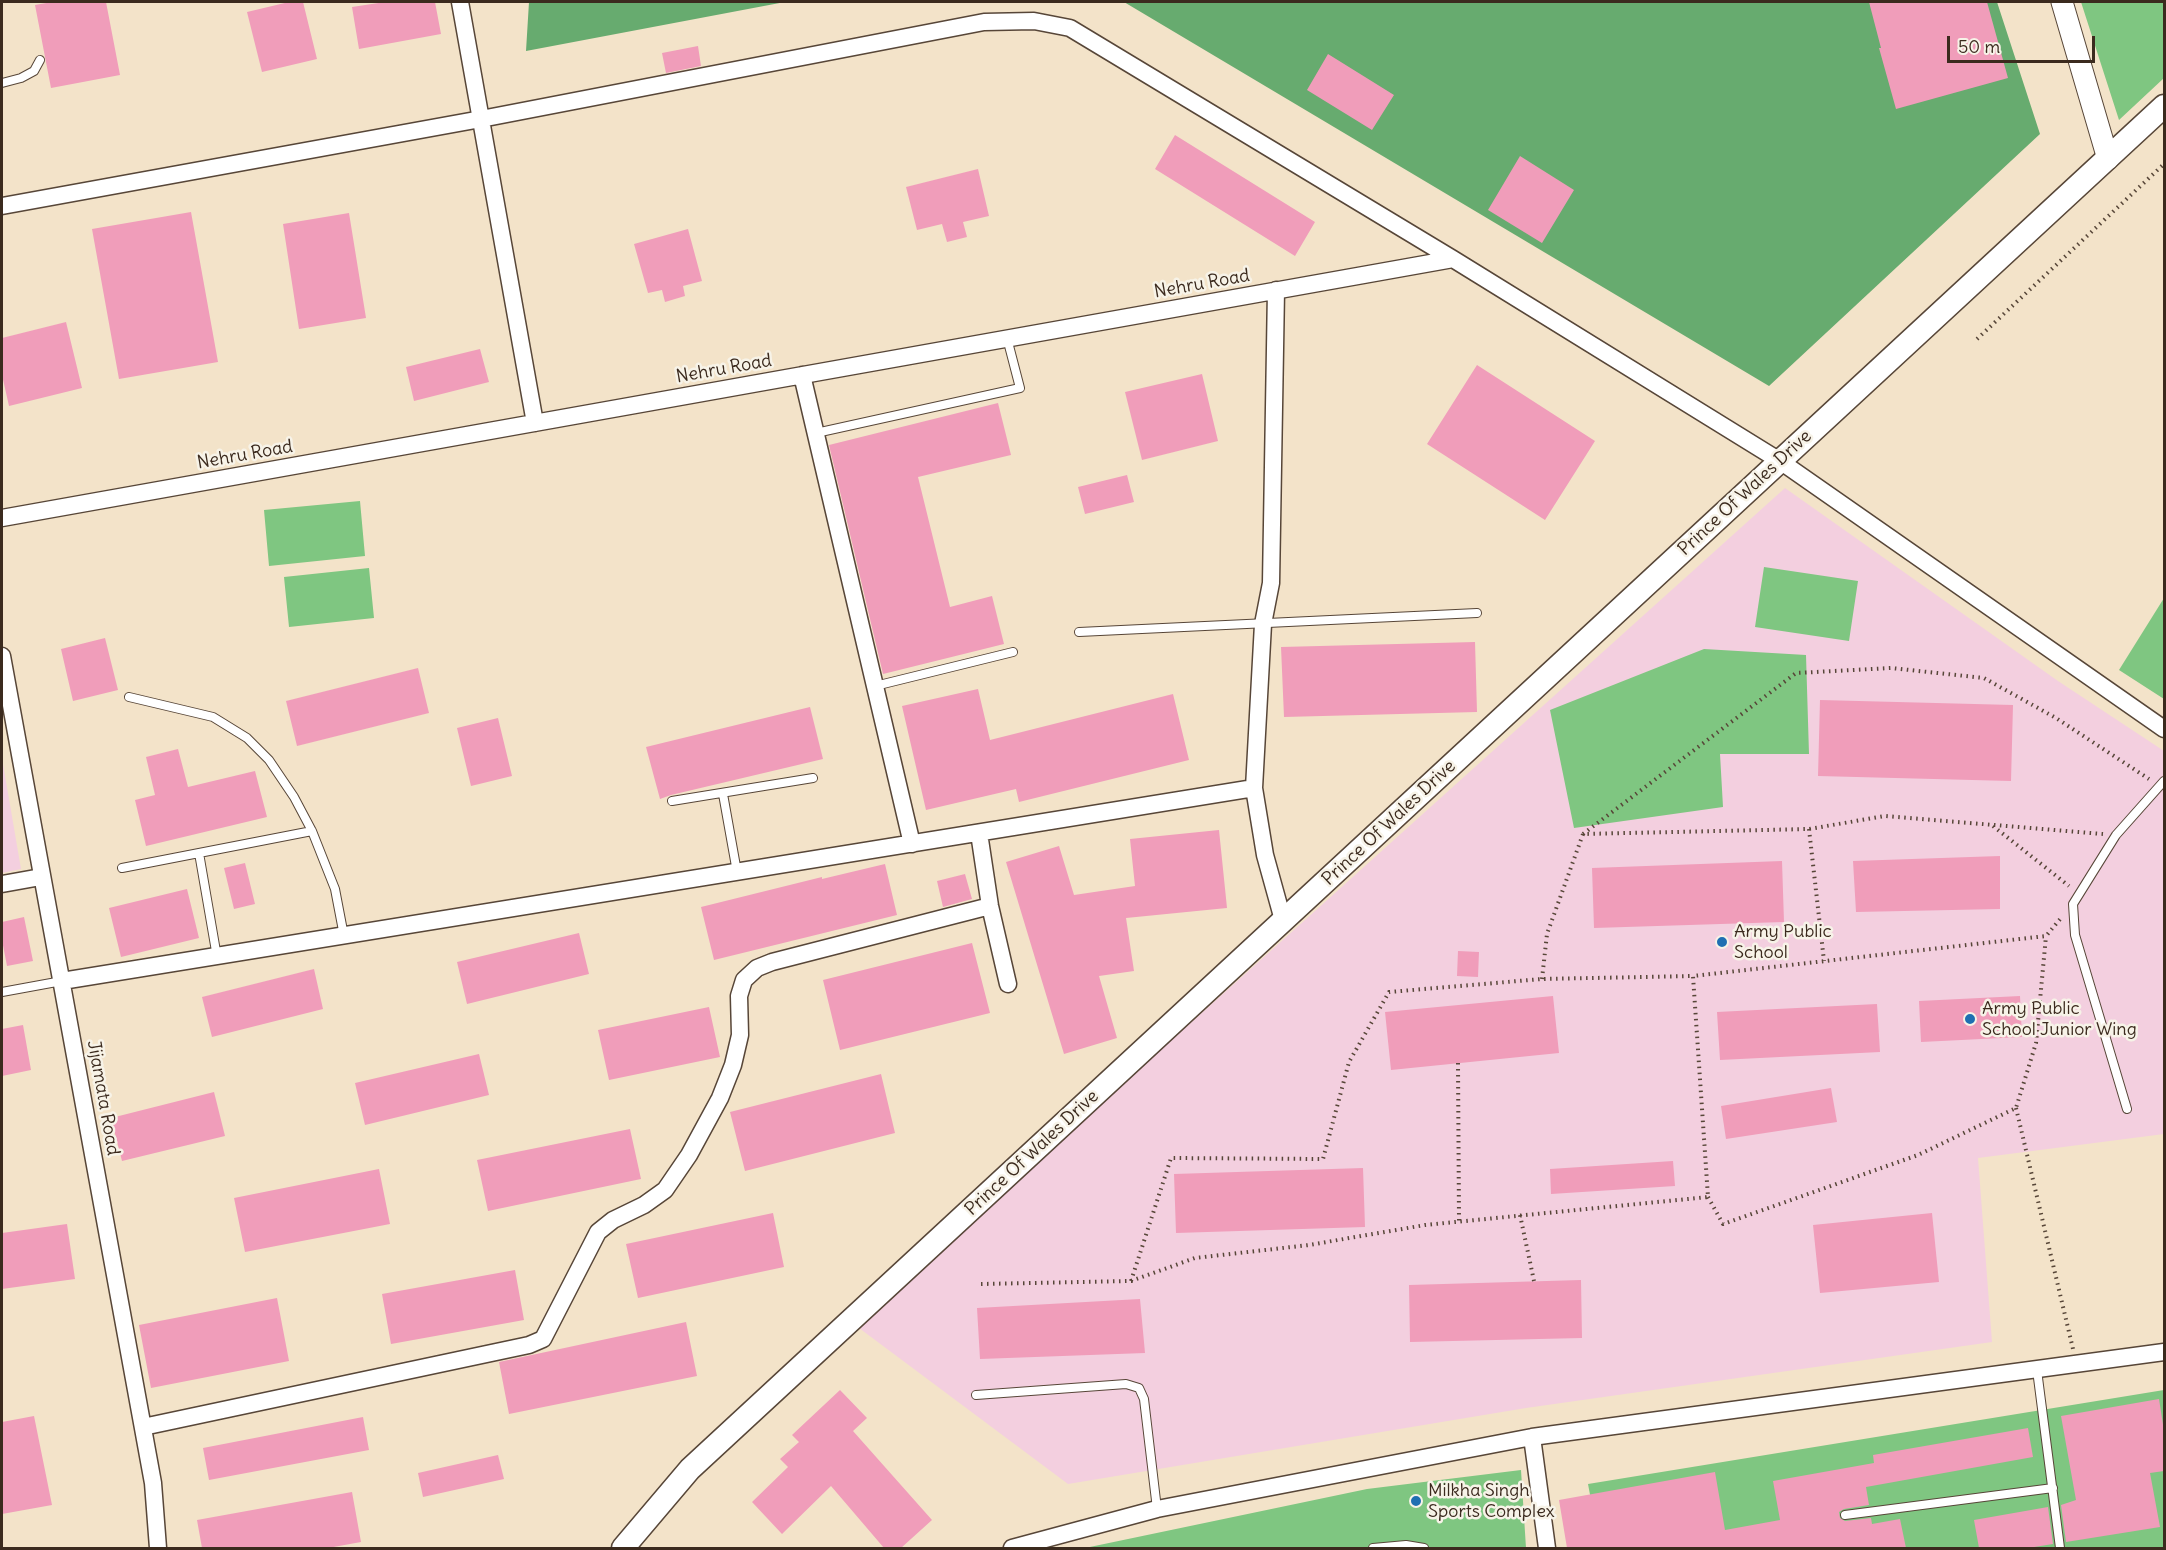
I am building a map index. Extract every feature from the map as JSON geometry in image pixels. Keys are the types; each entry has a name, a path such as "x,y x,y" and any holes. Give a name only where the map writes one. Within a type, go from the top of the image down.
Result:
{"main road":[{"name":"Prince Of Wales Drive","path":"622,1548 690,1469 2164,106"}],"street":[{"path":"460,2 535,423"},
{"path":"2062,2 2108,159"},
{"path":"2,206 481,119 984,22 1034,21 1070,28 1453,259 1780,461 2164,729"},
{"name":"Nehru Road","path":"2,518 1453,259"},
{"path":"1276,290 1271,583 1263,624 1254,788 1265,855 1283,920"},
{"path":"802,375 912,844"},
{"name":"Jijamata Road","path":"2,656 153,1483 158,1548"},
{"path":"62,981 1254,788"},
{"path":"979,833 990,906 1008,984"},
{"path":"2,884 41,877"},
{"path":"143,1427 529,1345 543,1339 598,1232 613,1220 644,1205 665,1190 689,1155 720,1098 733,1065 740,1035 739,996 744,980 757,968 772,962 990,906"},
{"path":"1012,1548 1157,1509 1532,1437 2164,1352"},
{"path":"1532,1437 1547,1548"}],"lane":[{"path":"2,83 21,78 33,71 40,60"},
{"path":"816,433 1020,388 1007,338"},
{"path":"1079,632 1477,613"},
{"path":"875,686 1013,652"},
{"path":"129,697 213,717 248,738 269,760 294,797 312,831 335,889 344,936"},
{"path":"672,801 813,778"},
{"path":"2127,1109 2075,934 2073,904 2116,836 2162,783"},
{"path":"723,794 737,872"},
{"path":"122,868 312,831"},
{"path":"199,853 217,957"},
{"path":"2,992 62,981"},
{"path":"2037,1370 2060,1548"},
{"path":"976,1395 1126,1384 1139,1388 1144,1399 1157,1509"},
{"path":"1845,1515 2053,1488"},
{"path":"1373,1548 1406,1545 1424,1548"}],"path":[{"path":"1977,339 2164,164"},
{"path":"1542,979 1547,934 1583,834 1796,673 1891,668 1984,678 2056,718 2162,783"},
{"path":"1583,834 1809,829 1886,816 2116,836"},
{"path":"1991,825 2079,894"},
{"path":"1809,829 1824,962"},
{"path":"2073,904 2046,936 2036,1043 2016,1108 2076,1364"},
{"path":"1131,1281 1171,1158 1323,1159 1349,1062 1389,992 1542,979 1693,976 2046,936"},
{"path":"1693,976 1708,1197 1723,1224 1918,1155 2016,1108"},
{"path":"1458,1063 1459,1221"},
{"path":"981,1284 1131,1281 1195,1258 1309,1245 1425,1225 1708,1197"},
{"path":"1520,1215 1534,1281"}],"shaded area":[{"name":"Army Public School","path":"1785,488 2058,681 2164,751 2164,1134 1978,1158 1992,1342 1526,1408 1068,1484 855,1325"},
{"path":"2,758 21,869 2,873"}],"green space":[{"path":"529,2 785,2 526,51"},
{"path":"1124,2 1997,2 2040,134 1769,386"},
{"path":"2081,2 2164,2 2164,78 2119,120"},
{"path":"360,501 365,556 269,566 264,510"},
{"path":"1764,567 1858,581 1849,641 1755,627"},
{"path":"369,568 374,618 289,627 284,577"},
{"path":"2164,598 2164,699 2119,670"},
{"path":"1704,649 1806,655 1809,754 1720,754 1723,807 1574,828 1550,710"},
{"path":"2164,1390 2164,1548 1600,1548 1588,1484"},
{"name":"Milkha Singh Sports Complex","path":"1521,1470 1526,1548 1085,1548 1367,1489"}],"building":[{"path":"52,2 106,2 120,75 51,88 35,5"},
{"path":"289,2 303,2 317,59 262,72 247,12"},
{"path":"385,2 435,2 441,34 359,49 352,7"},
{"path":"1869,2 1987,2 2008,78 1896,109"},
{"path":"698,46 701,66 666,73 662,53"},
{"path":"1328,54 1394,95 1372,130 1307,90"},
{"path":"1175,135 1315,222 1295,256 1155,169"},
{"path":"1520,156 1574,190 1542,243 1488,210"},
{"path":"978,169 989,216 963,222 967,237 947,242 942,224 917,230 906,187"},
{"path":"191,212 218,362 119,379 92,229"},
{"path":"349,213 366,318 299,329 283,224"},
{"path":"688,229 702,281 683,286 685,296 665,302 662,290 648,293 634,244"},
{"path":"66,322 82,388 9,406 2,375 2,338"},
{"path":"480,349 489,382 414,401 406,367"},
{"path":"1477,365 1595,441 1545,520 1427,444"},
{"path":"1202,374 1218,441 1142,460 1125,392"},
{"path":"998,403 1011,455 918,477 950,607 992,596 1004,644 883,674 829,445"},
{"path":"1127,475 1134,502 1085,514 1078,487"},
{"path":"105,638 118,690 73,701 61,649"},
{"path":"1475,642 1477,712 1284,717 1281,647"},
{"path":"418,668 429,713 297,746 286,701"},
{"path":"978,689 990,740 1173,694 1189,760 1019,802 1016,789 926,810 902,706"},
{"path":"1820,700 2013,705 2011,781 1818,776"},
{"path":"810,707 823,759 660,799 646,747"},
{"path":"498,718 512,776 471,786 457,728"},
{"path":"178,749 188,787 255,771 267,817 146,846 135,800 155,795 146,757"},
{"path":"1219,830 1227,908 1126,918 1134,971 1099,976 1117,1038 1064,1054 1006,862 1059,846 1074,895 1135,886 1130,839"},
{"path":"2000,856 2000,909 1856,912 1853,861"},
{"path":"1782,861 1784,922 1594,928 1592,868"},
{"path":"245,863 255,904 234,909 224,868"},
{"path":"885,864 897,915 714,960 701,907"},
{"path":"965,874 972,899 943,907 937,881"},
{"path":"187,889 199,938 121,957 109,908"},
{"path":"24,917 33,961 7,966 2,940 2,922"},
{"path":"579,933 589,974 467,1004 457,962"},
{"path":"972,943 990,1013 840,1050 823,980"},
{"path":"1458,951 1479,952 1478,977 1457,976"},
{"path":"314,969 323,1009 212,1037 202,997"},
{"path":"1553,996 1559,1053 1391,1070 1385,1012"},
{"name":"Army Public School Junior Wing","path":"2020,996 2022,1037 1921,1042 1919,1001"},
{"path":"1877,1004 1880,1052 1720,1060 1717,1012"},
{"path":"709,1007 720,1057 609,1080 598,1030"},
{"path":"23,1025 31,1070 2,1076 2,1029"},
{"path":"479,1054 489,1095 365,1125 355,1083"},
{"path":"881,1074 895,1133 745,1171 730,1112"},
{"path":"1831,1088 1837,1122 1726,1139 1721,1106"},
{"path":"214,1092 225,1136 122,1161 111,1118"},
{"path":"630,1129 641,1179 488,1211 477,1160"},
{"path":"1673,1161 1675,1186 1551,1194 1550,1169"},
{"path":"1363,1168 1365,1227 1176,1233 1174,1174"},
{"path":"379,1169 390,1224 245,1252 234,1198"},
{"path":"773,1213 784,1267 638,1298 626,1244"},
{"path":"1932,1213 1939,1282 1820,1293 1813,1225"},
{"path":"67,1224 75,1279 2,1289 2,1233"},
{"path":"515,1270 524,1320 391,1344 382,1294"},
{"path":"1581,1280 1582,1338 1410,1342 1409,1285"},
{"path":"277,1298 289,1361 151,1388 139,1325"},
{"path":"1140,1299 1145,1353 980,1359 977,1308"},
{"path":"686,1322 697,1376 509,1414 499,1362"},
{"path":"840,1390 867,1418 853,1431 932,1520 901,1548 884,1548 831,1486 782,1534 752,1502 788,1467 780,1459 799,1442 792,1435"},
{"path":"2159,1399 2164,1431 2164,1471 2150,1473 2160,1527 2066,1542 2061,1505 2076,1500 2061,1416"},
{"path":"34,1416 52,1505 2,1514 2,1422"},
{"path":"363,1417 369,1450 209,1480 203,1448"},
{"path":"2028,1428 2033,1457 1866,1487 1869,1505 1839,1512 1840,1518 1845,1521 1871,1518 1872,1524 1900,1519 1906,1548 1567,1548 1559,1500 1715,1472 1725,1530 1780,1520 1773,1481 1874,1463 1873,1455"},
{"path":"498,1455 504,1479 423,1497 418,1473"},
{"path":"352,1492 361,1542 328,1548 202,1548 197,1520"},
{"path":"2048,1507 2053,1544 2028,1548 1979,1548 1974,1520"}],"place":[{"name":"Army Public School","path":"1722,942"},
{"name":"Army Public School Junior Wing","path":"1970,1019"},
{"name":"Milkha Singh Sports Complex","path":"1416,1501"}]}
